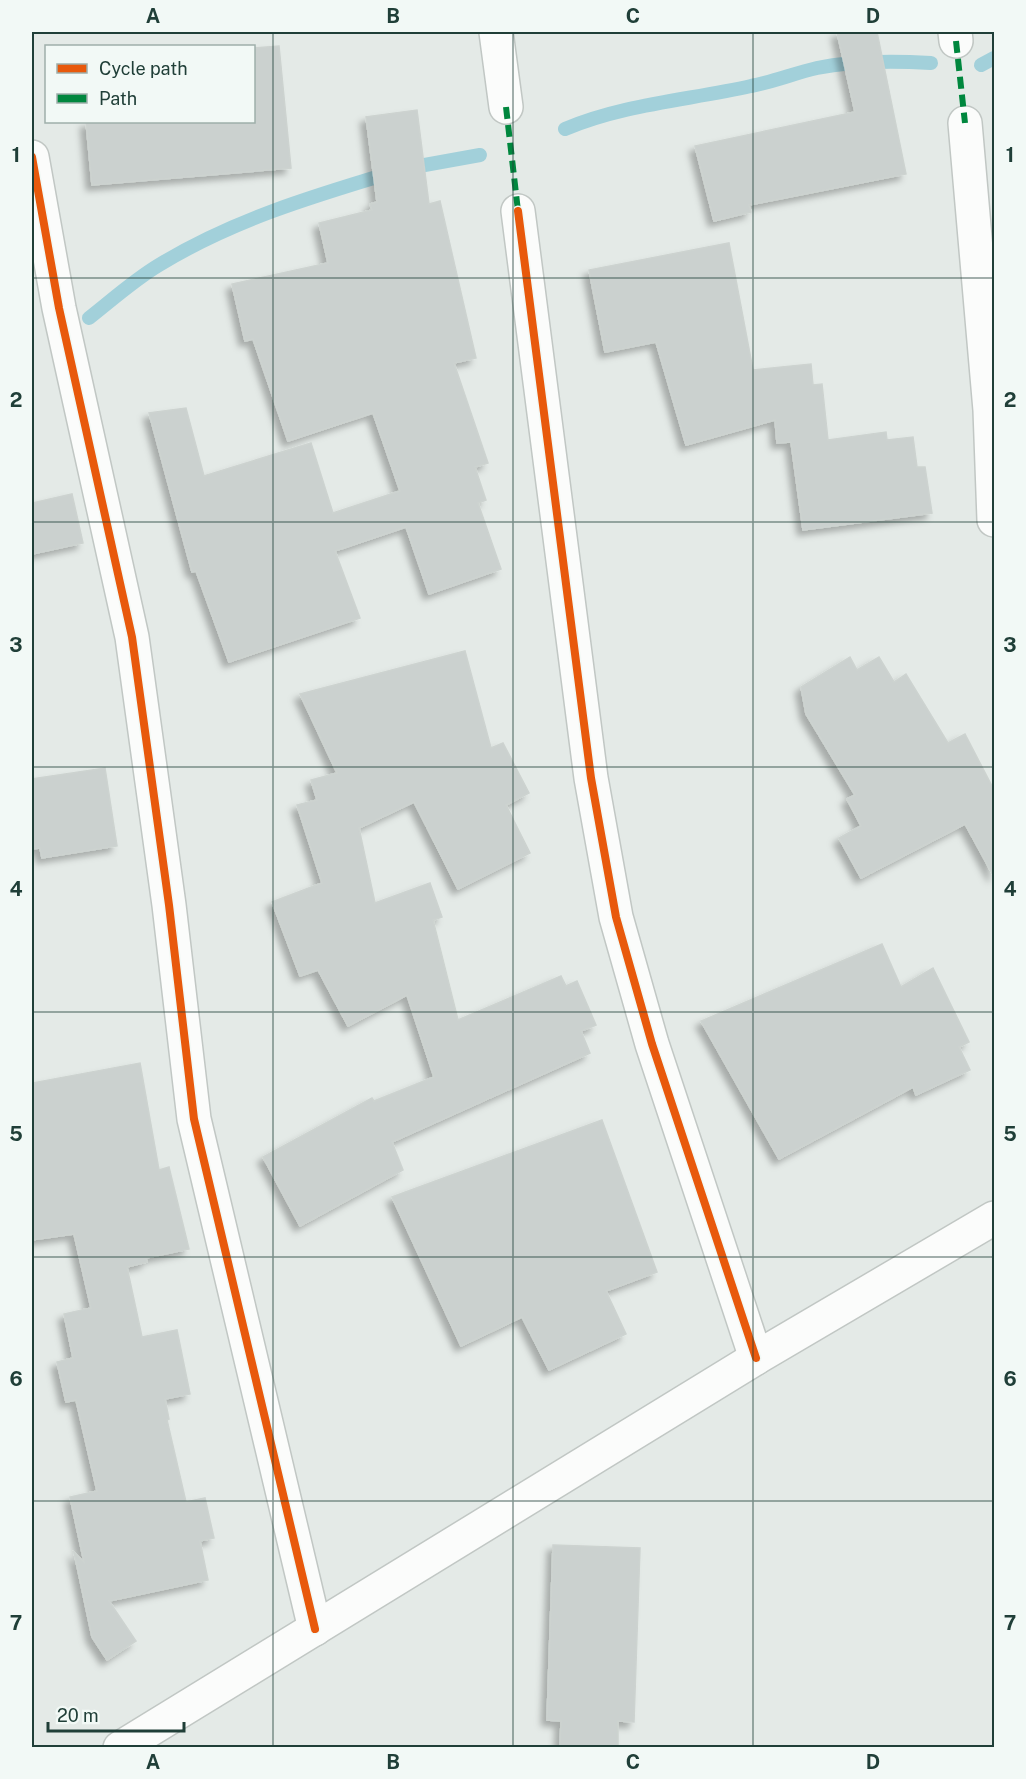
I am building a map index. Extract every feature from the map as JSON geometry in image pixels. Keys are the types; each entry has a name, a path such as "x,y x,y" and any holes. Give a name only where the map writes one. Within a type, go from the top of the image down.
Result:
{"street":[{"path":"496,32 506,107"},
{"path":"964,123 990,410 994,520"},
{"path":"32,157 59,308 132,637 169,905 194,1119 315,1629"},
{"path":"518,211 591,778 616,917 652,1044 756,1358"},
{"path":"120,1748 756,1358 994,1218"}],"building":[{"path":"837,32 877,32 906,174 749,205 751,212 714,221 695,146 855,112"},
{"path":"279,46 291,168 92,185 86,123 255,123 255,48"},
{"path":"417,110 429,204 440,201 476,358 454,363 488,463 475,467 486,500 478,503 501,569 429,594 406,527 335,551 360,618 229,662 196,571 192,572 149,413 186,408 204,476 311,443 333,513 400,491 373,413 288,441 253,339 245,341 232,284 328,263 319,223 372,210 370,204 377,202 366,117"},
{"path":"729,243 753,370 811,364 813,385 822,384 828,440 886,432 887,440 913,437 917,467 925,467 932,513 803,530 791,442 777,443 775,420 686,445 656,342 605,352 589,270"},
{"path":"72,494 83,543 32,554 32,503"},
{"path":"465,651 491,748 503,743 529,793 506,805 530,853 458,889 414,802 359,828 375,903 430,883 442,917 433,920 458,1020 561,976 566,986 577,981 596,1025 581,1031 590,1053 392,1142 403,1170 300,1226 263,1157 372,1098 374,1101 434,1077 407,995 348,1026 318,970 300,976 272,902 322,883 297,805 317,800 311,780 337,773 300,694"},
{"path":"850,657 857,670 879,657 894,682 906,674 948,743 965,734 994,790 994,877 965,824 861,878 839,838 861,826 847,799 855,795 806,714 801,687"},
{"path":"105,768 117,846 42,858 40,848 32,849 32,779"},
{"path":"882,944 901,987 933,968 969,1042 959,1047 970,1070 916,1095 913,1087 779,1159 701,1021"},
{"path":"140,1063 159,1170 169,1167 189,1249 146,1258 147,1262 127,1267 142,1337 177,1330 190,1394 165,1399 169,1419 167,1420 186,1502 205,1498 214,1538 200,1541 208,1580 109,1601 136,1641 107,1660 92,1637 74,1552 84,1562 70,1497 97,1491 76,1400 66,1402 57,1362 73,1358 64,1314 91,1308 74,1234 32,1240 32,1083"},
{"path":"602,1120 657,1272 606,1291 626,1334 549,1370 522,1317 461,1346 392,1197"},
{"path":"553,1545 640,1548 634,1722 618,1721 618,1748 560,1748 561,1721 547,1720"}],"waterway":[{"path":"981,65 994,58"},
{"path":"565,129 633,108 728,91 817,68 874,62 931,63"},
{"path":"408,168 480,155"},
{"path":"89,318 150,271 214,235 301,201 390,173"}],"marked path":[{"path":"956,41 965,123"},
{"path":"506,107 518,211"}],"cycle path":[{"path":"32,157 59,308 132,637 169,905 194,1119 315,1629"},
{"path":"518,211 591,778 616,917 652,1044 756,1358"}]}
